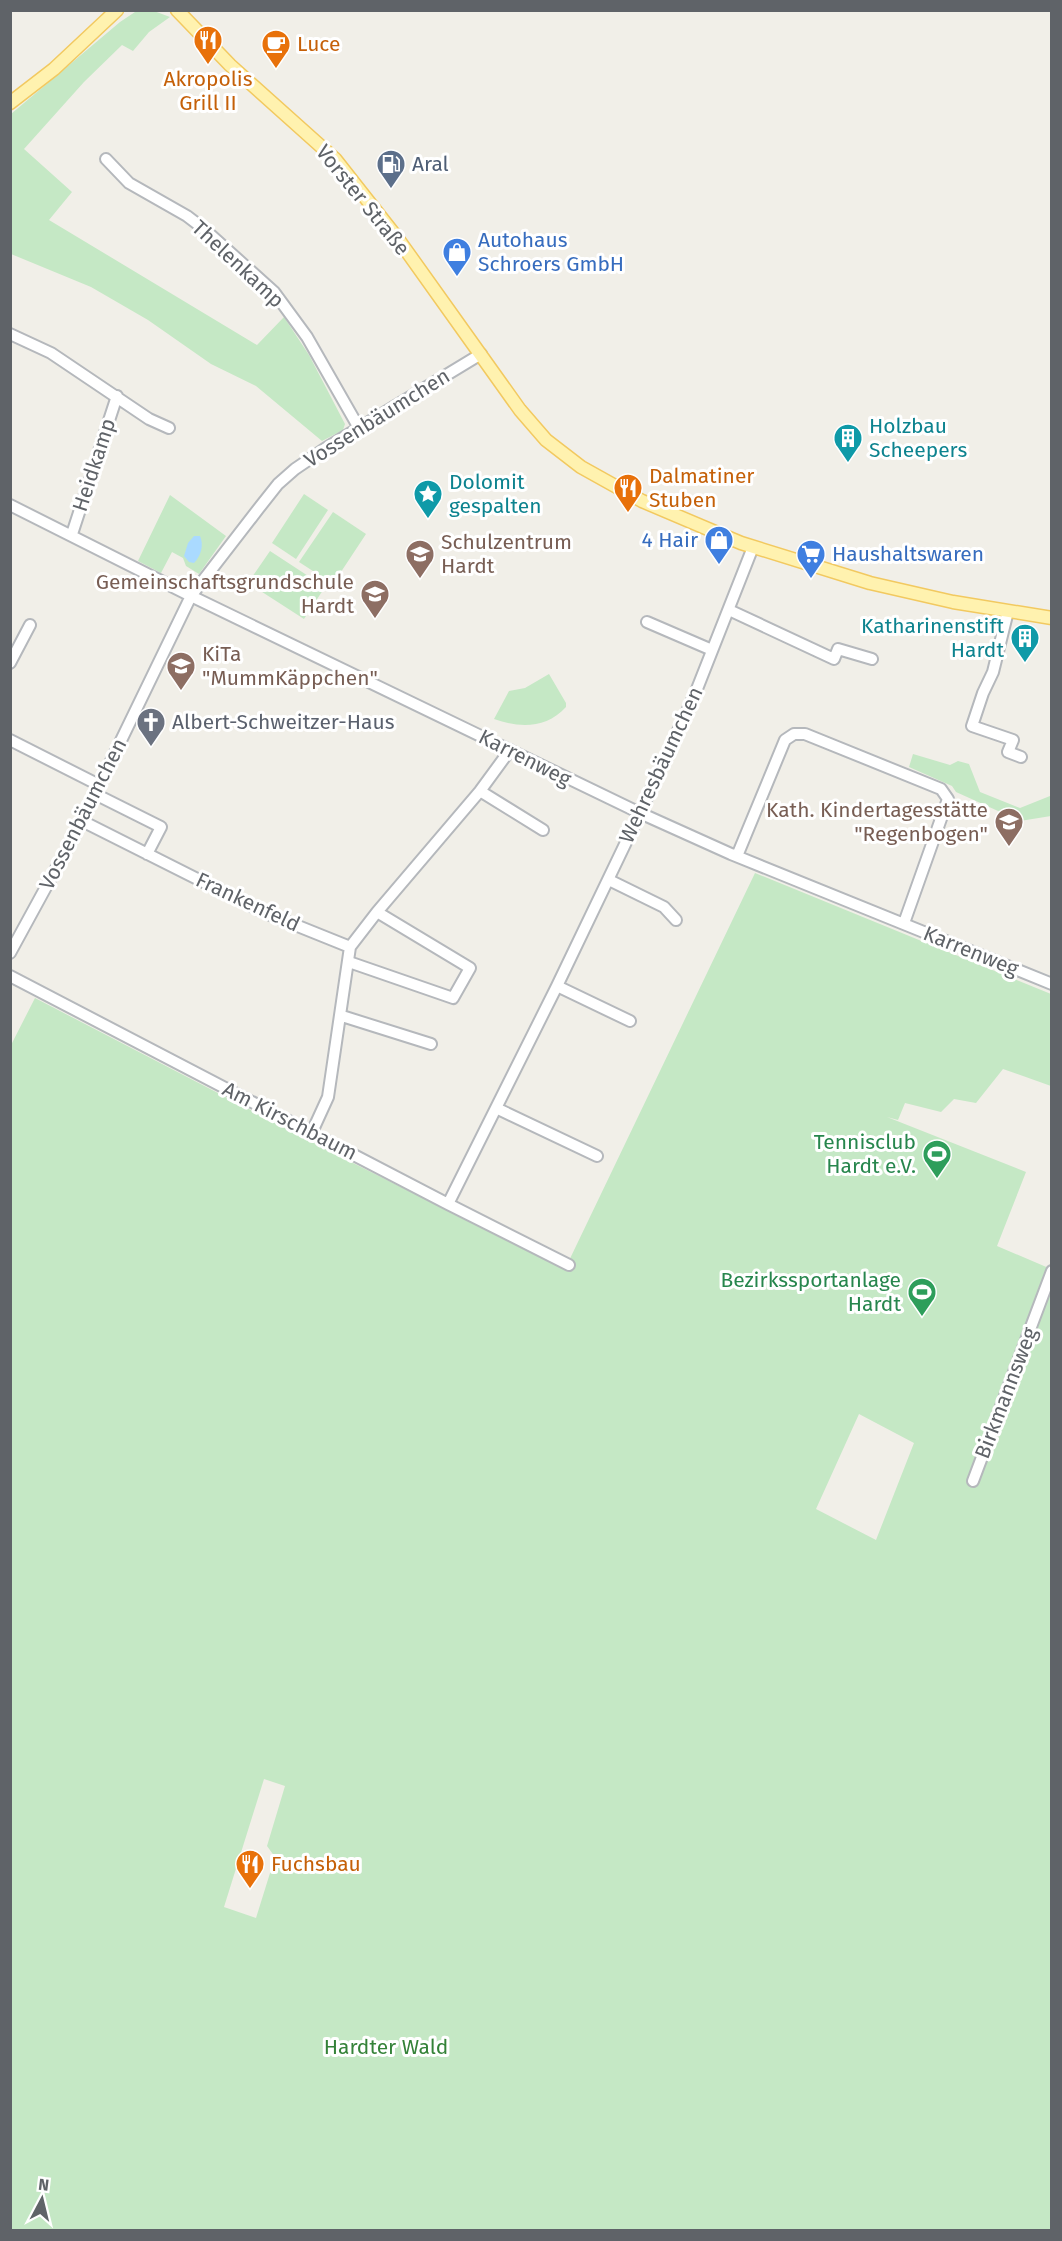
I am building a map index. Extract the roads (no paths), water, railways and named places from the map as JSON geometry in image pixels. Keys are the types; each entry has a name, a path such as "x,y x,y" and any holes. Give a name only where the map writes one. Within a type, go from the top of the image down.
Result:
{"main road":[{"path":"10,103 54,69 117,10"},
{"name":"Vorster Straße","path":"177,10 230,65 335,159 398,238 520,410 546,440 581,467 642,501 753,547 870,583 952,602 1052,618"}],"street":[{"name":"Thelenkamp","path":"106,159 129,183 187,216 204,229 274,291 308,337 359,429"},
{"name":"Heidkamp","path":"10,334 51,353 149,419 169,428"},
{"name":"Vossenbäumchen","path":"10,953 82,821 191,596 278,484 319,452 481,354"},
{"name":"Heidkamp","path":"72,534 117,396"},
{"name":"Karrenweg","path":"10,505 72,534 191,596 640,813 737,856 1052,984"},
{"name":"Wehresbäumchen","path":"448,1204 609,880 695,694 753,547"},
{"path":"729,610 834,659 838,649 872,659"},
{"path":"1008,611 993,672 972,726 1013,740 1008,752 1021,757"},
{"path":"647,622 712,650"},
{"path":"10,663 30,625"},
{"path":"737,856 785,740 794,734 805,734 940,789 948,799 904,923"},
{"path":"10,740 161,827 147,854"},
{"path":"312,1132 328,1096 342,1016 350,947 377,912 480,792 510,750"},
{"path":"480,792 543,830"},
{"name":"Frankenfeld","path":"82,821 263,912 350,947"},
{"path":"609,880 664,907 676,920"},
{"path":"349,962 453,998 470,968 377,912"},
{"name":"Am Kirschbaum","path":"10,976 570,1265"},
{"path":"557,986 630,1021"},
{"path":"342,1016 431,1044"},
{"path":"496,1108 597,1156"},
{"name":"Birkmannsweg","path":"973,1481 1052,1271"}],"water":[{"path":"194,536 200,536 202,547 194,563 189,562 184,556 188,543"}],"place":[{"name":"Akropolis Grill II","path":"208,66"},
{"name":"Luce","path":"276,70"},
{"name":"Aral","path":"391,190"},
{"name":"Autohaus Schroers GmbH","path":"457,278"},
{"name":"Holzbau Scheepers","path":"848,464"},
{"name":"Dalmatiner Stuben","path":"628,514"},
{"name":"Dolomit gespalten","path":"428,520"},
{"name":"4 Hair","path":"719,566"},
{"name":"Schulzentrum Hardt","path":"420,580"},
{"name":"Haushaltswaren","path":"811,580"},
{"name":"Gemeinschaftsgrundschule Hardt","path":"375,620"},
{"name":"Katharinenstift Hardt","path":"1025,664"},
{"name":"KiTa \"MummKäppchen\"","path":"181,692"},
{"name":"Albert-Schweitzer-Haus","path":"151,748"},
{"name":"Kath. Kindertagesstätte \"Regenbogen\"","path":"1009,848"},
{"name":"Tennisclub Hardt e.V.","path":"937,1180"},
{"name":"Bezirkssportanlage Hardt","path":"922,1318"},
{"name":"Fuchsbau","path":"250,1890"}],"park label":[{"name":"Hardter Wald","path":"386,2047"}]}
